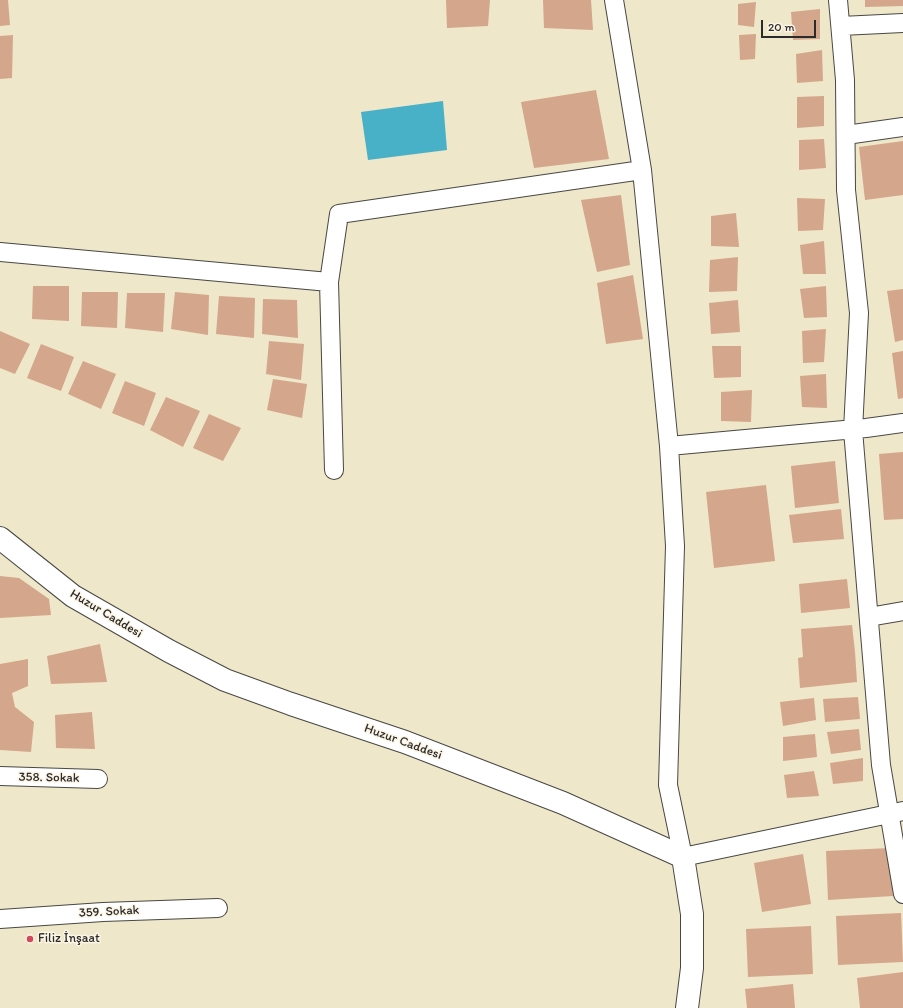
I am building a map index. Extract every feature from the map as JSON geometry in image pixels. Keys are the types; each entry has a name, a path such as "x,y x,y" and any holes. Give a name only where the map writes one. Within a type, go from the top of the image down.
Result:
{"street":[{"path":"614,0 642,170 669,446 675,546 668,785 683,857 692,914 692,968 687,1008"},
{"path":"838,0 845,80 846,190 859,313 853,430 882,766 896,813 903,894"},
{"path":"841,26 903,23"},
{"path":"846,134 903,127"},
{"path":"334,470 328,282 339,214 642,170"},
{"path":"0,252 328,282"},
{"path":"669,446 853,430 903,423"},
{"name":"Huzur Caddesi","path":"0,538 73,596 169,651 225,680 405,742 570,806 683,857"},
{"path":"869,616 903,611"},
{"name":"358. Sokak","path":"0,776 98,779"},
{"path":"683,857 896,813"},
{"name":"359. Sokak","path":"0,919 103,912 218,908"}],"water":[{"path":"443,101 447,150 368,160 361,112"}],"building":[{"path":"0,0 8,0 10,25 0,26"},
{"path":"446,0 490,0 488,26 447,28"},
{"path":"543,0 591,0 593,30 544,28"},
{"path":"865,0 903,0 903,6 865,7"},
{"path":"756,2 754,27 738,25 738,4"},
{"path":"820,9 820,39 793,40 791,12"},
{"path":"756,34 755,59 740,60 739,35"},
{"path":"13,35 12,78 0,79 0,36"},
{"path":"822,50 823,81 797,83 796,54"},
{"path":"596,90 609,159 534,168 521,102"},
{"path":"824,96 824,126 797,128 797,97"},
{"path":"824,139 826,168 799,170 799,140"},
{"path":"903,141 903,195 865,200 859,147"},
{"path":"621,195 630,265 597,272 581,200"},
{"path":"797,198 825,199 823,230 798,231"},
{"path":"736,213 739,247 711,246 711,216"},
{"path":"824,241 826,274 803,274 800,245"},
{"path":"738,257 737,291 709,292 710,260"},
{"path":"633,275 643,339 606,344 597,283"},
{"path":"33,286 69,286 69,321 32,319"},
{"path":"826,286 827,317 804,318 800,289"},
{"path":"903,289 903,340 895,342 887,291"},
{"path":"82,292 118,292 117,328 81,326"},
{"path":"175,292 209,295 208,335 171,329"},
{"path":"127,293 165,293 163,332 125,328"},
{"path":"219,296 255,298 254,338 216,334"},
{"path":"263,299 297,300 298,338 262,334"},
{"path":"738,300 740,332 711,334 709,303"},
{"path":"826,329 824,362 803,363 802,331"},
{"path":"0,331 30,344 15,374 0,368"},
{"path":"269,341 304,344 301,380 266,374"},
{"path":"41,344 74,357 61,391 27,378"},
{"path":"712,346 741,346 741,377 714,378"},
{"path":"903,351 903,398 898,399 892,353"},
{"path":"83,361 116,374 101,409 68,394"},
{"path":"826,374 827,408 802,407 800,376"},
{"path":"273,379 307,384 302,418 267,410"},
{"path":"125,381 156,393 144,426 112,413"},
{"path":"752,390 751,422 721,421 721,392"},
{"path":"166,397 200,411 183,447 150,430"},
{"path":"209,414 241,428 223,461 193,448"},
{"path":"903,452 903,519 884,520 879,454"},
{"path":"835,461 839,503 795,508 791,466"},
{"path":"766,485 775,561 714,568 706,492"},
{"path":"841,509 844,539 793,543 789,515"},
{"path":"0,576 19,578 49,599 51,615 0,618"},
{"path":"847,579 850,608 801,613 799,584"},
{"path":"852,625 857,682 800,688 798,658 803,657 801,629"},
{"path":"100,644 107,682 51,684 47,656"},
{"path":"28,659 28,686 12,693 15,707 34,722 31,752 0,750 0,664"},
{"path":"858,697 860,719 825,722 823,699"},
{"path":"814,698 816,720 783,726 780,702"},
{"path":"92,712 95,749 56,748 55,715"},
{"path":"859,729 861,750 831,754 827,732"},
{"path":"815,734 817,757 783,761 783,737"},
{"path":"863,758 863,781 833,784 830,763"},
{"path":"814,771 819,796 787,798 784,775"},
{"path":"890,848 893,896 828,900 826,851"},
{"path":"803,854 811,904 762,912 754,863"},
{"path":"901,913 903,962 838,965 836,916"},
{"path":"811,926 813,974 748,977 746,929"},
{"path":"903,972 903,1008 860,1008 857,978"},
{"path":"793,984 795,1008 747,1008 745,989"}],"place":[{"name":"Filiz İnşaat","path":"30,939"}]}
